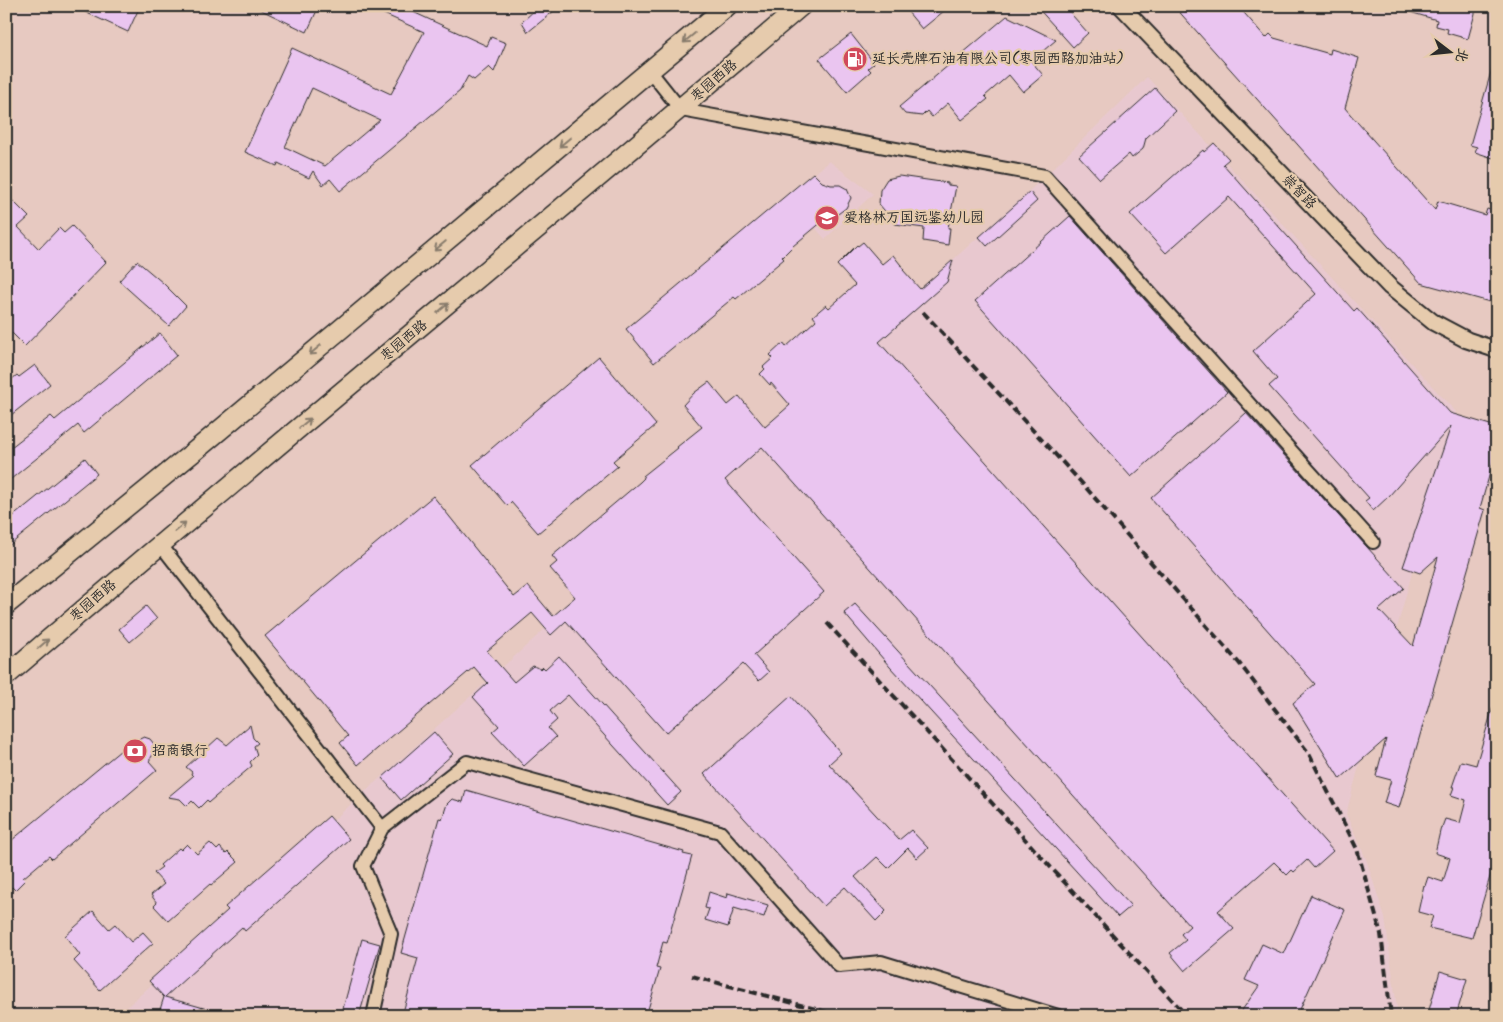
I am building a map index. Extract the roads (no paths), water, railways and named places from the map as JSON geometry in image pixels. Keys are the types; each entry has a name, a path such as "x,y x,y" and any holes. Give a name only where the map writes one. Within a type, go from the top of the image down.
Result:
{"main road":[{"path":"6,605 196,450 727,6"},
{"name":"枣园西路","path":"6,676 160,544 681,110 802,6"}],"street":[{"name":"崇智路","path":"1120,6 1390,286 1433,322 1467,340 1497,350"},
{"path":"650,71 681,110 1045,176 1373,542"},
{"path":"160,544 382,828"},
{"path":"373,1016 391,934 363,866 382,828 467,762 720,832 839,966 881,962 1058,1016"}],"railway":[{"path":"923,312 1080,481 1239,663 1308,752 1357,849 1381,934 1391,1016"},
{"path":"827,623 1187,1016"},
{"path":"692,976 842,1016"}],"place":[{"name":"延长壳牌石油有限公司(枣园西路加油站)","path":"855,59"},
{"name":"爱格林万国远鉴幼儿园","path":"827,218"},
{"name":"招商银行","path":"135,751"}]}
